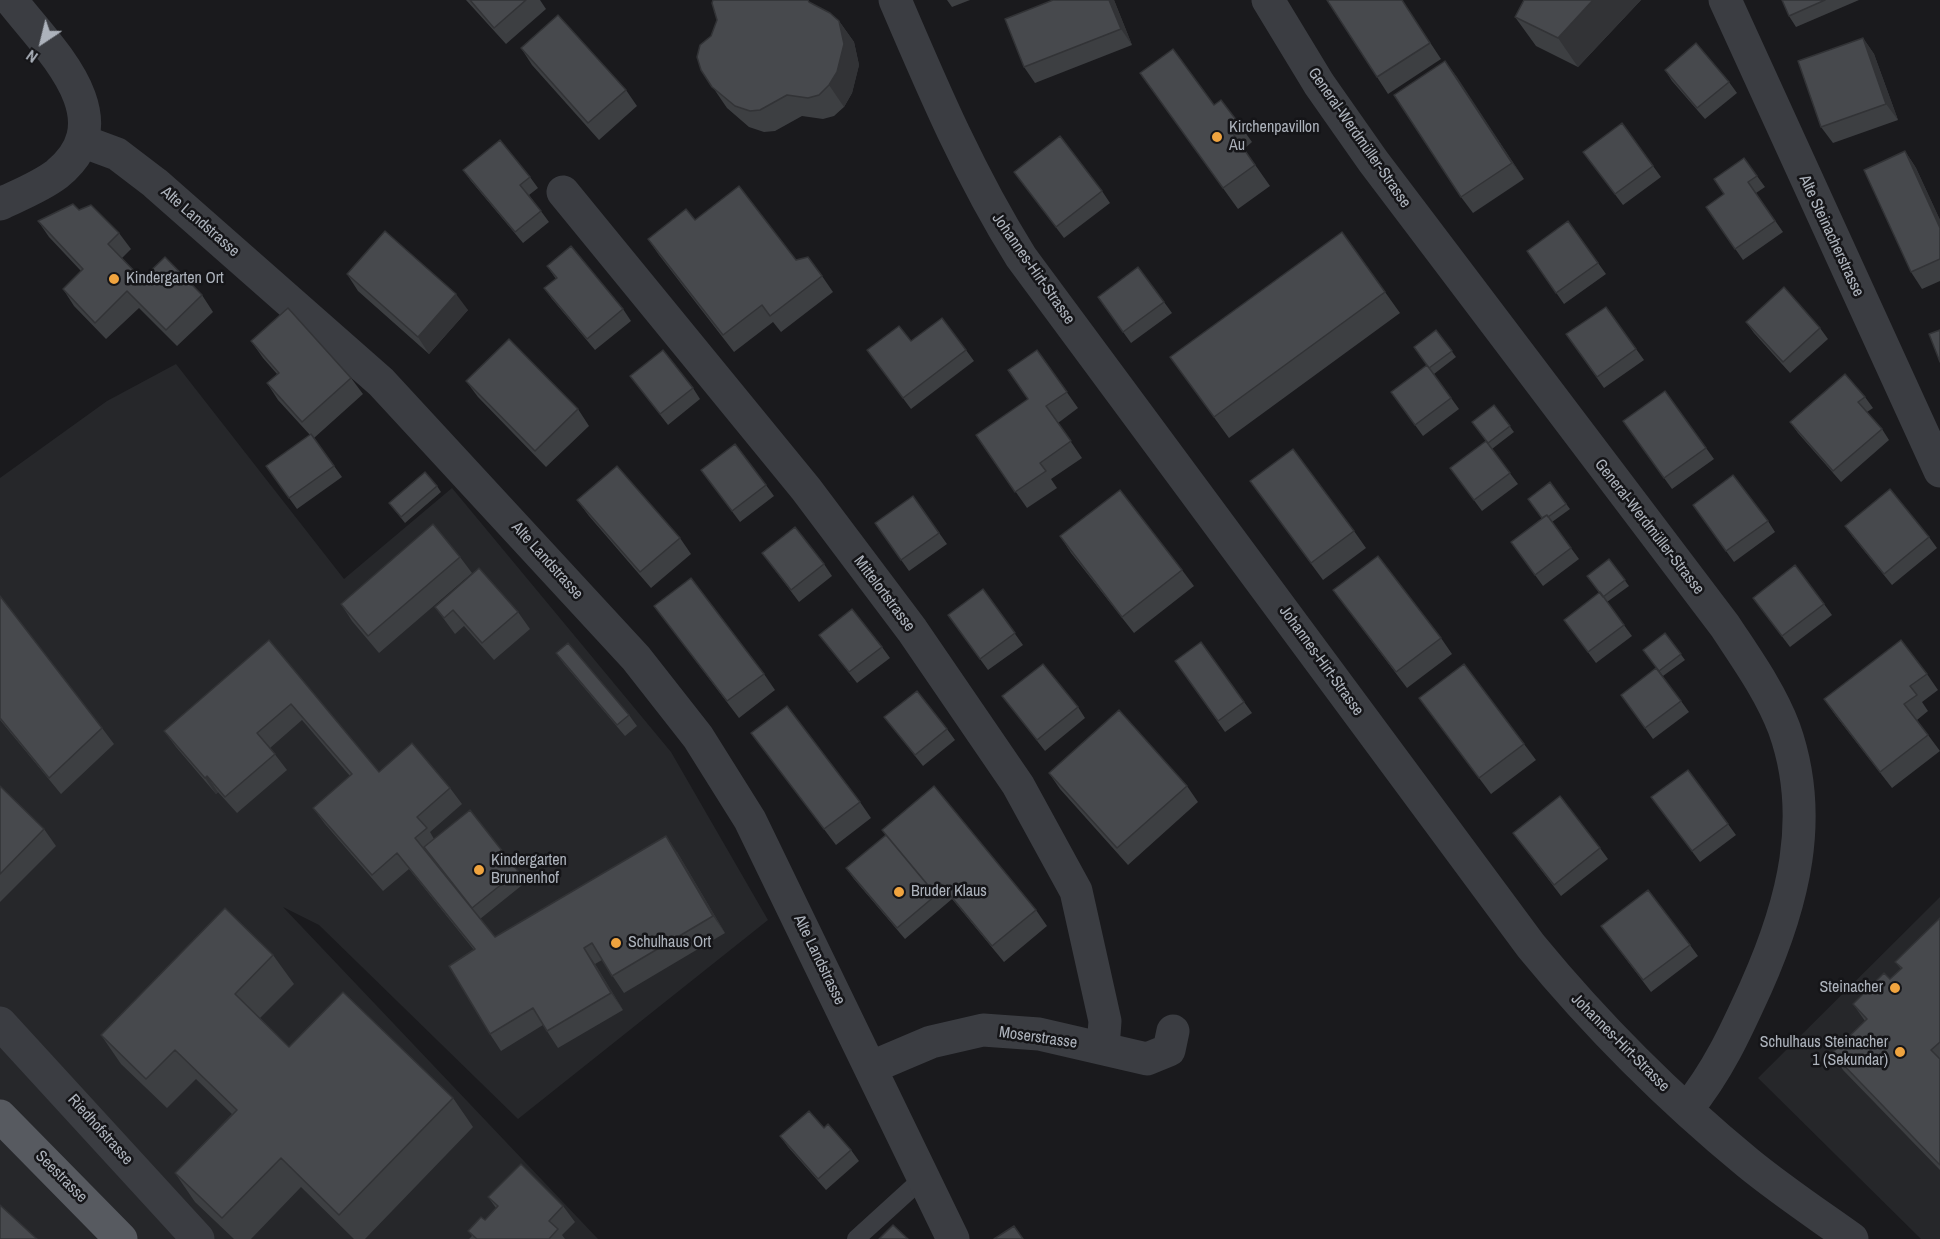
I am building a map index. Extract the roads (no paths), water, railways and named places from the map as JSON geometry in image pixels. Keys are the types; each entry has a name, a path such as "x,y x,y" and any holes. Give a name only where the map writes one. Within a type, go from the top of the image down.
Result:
{"main road":[{"name":"Seestrasse","path":"0,1116 121,1239"}],"street":[{"path":"0,204 46,182 59,173 82,141 85,110 79,90 11,0"},
{"name":"Johannes-Hirt-Strasse","path":"894,0 962,154 989,206 1020,257 1207,505 1531,946 1594,1018 1687,1108 1749,1163 1852,1239"},
{"name":"General-Werdmüller-Strasse","path":"1268,0 1319,84 1373,161 1725,626 1761,681 1784,728 1795,769 1801,812 1792,890 1764,968 1732,1041 1716,1070 1687,1108"},
{"name":"Alte Steinacherstrasse","path":"1725,0 1940,471"},
{"name":"Alte Landstrasse","path":"82,141 117,154 155,183 373,374 441,444 636,658 698,737 750,820 872,1067 953,1239"},
{"name":"Mittelortstrasse","path":"563,192 806,489 912,630 1018,784 1076,891 1105,1022 1102,1048"},
{"name":"Riedhofstrasse","path":"0,1023 198,1239"},
{"name":"Moserstrasse","path":"872,1067 931,1042 983,1030 1039,1034 1147,1059 1169,1050 1173,1031"}],"lane":[{"path":"856,1239 924,1178"}],"place":[{"name":"Kirchenpavillon Au","path":"1217,137"},
{"name":"Kindergarten Ort","path":"114,279"},
{"name":"Kindergarten Brunnenhof","path":"479,870"},
{"name":"Bruder Klaus","path":"899,892"},
{"name":"Schulhaus Ort","path":"616,943"},
{"name":"Steinacher","path":"1895,988"},
{"name":"Schulhaus Steinacher 1 (Sekundar)","path":"1900,1052"}]}
